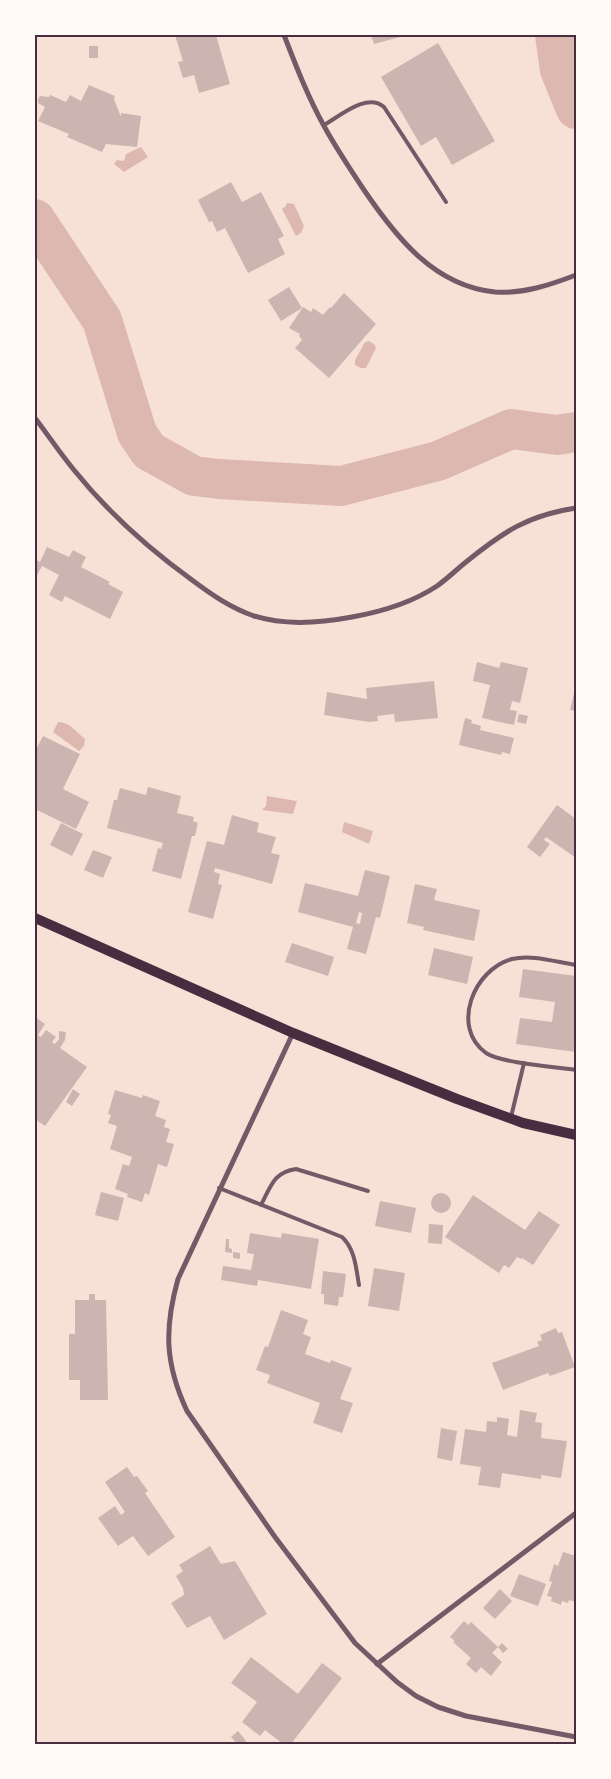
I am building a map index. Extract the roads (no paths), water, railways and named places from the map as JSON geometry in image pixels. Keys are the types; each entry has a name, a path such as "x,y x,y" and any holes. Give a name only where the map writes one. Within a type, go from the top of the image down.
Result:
{"main road":[{"path":"35,918 293,1033 456,1099 511,1119 576,1135"}],"street":[{"path":"284,35 306,91 344,160 399,238 423,261 446,277 471,287 487,290 520,291 545,286 576,275"},
{"path":"35,418 74,470 109,509 174,567 213,596 235,609 283,622 338,620 379,610 412,598 437,586 498,537 518,525 551,512 576,508"},
{"path":"293,1033 185,1262 172,1298 168,1327 168,1350 172,1373 187,1411 275,1538 355,1643 397,1682 416,1696 438,1708 466,1716 576,1737"},
{"path":"377,1664 576,1512"}],"lane":[{"path":"324,125 359,104 373,101 380,103 446,202"},
{"path":"576,965 538,958 511,959 492,970 482,980 472,996 468,1011 468,1023 473,1038 479,1046 492,1056 524,1063 576,1070"},
{"path":"511,1119 524,1063"},
{"path":"261,1204 275,1179 285,1170 296,1169 368,1191"},
{"path":"219,1188 342,1237 348,1243 359,1285"}],"waterway":[{"path":"555,35 560,70 576,109"},
{"path":"35,219 102,320 137,433 149,451 194,476 341,486 438,461 511,429 557,435 576,432"}]}
